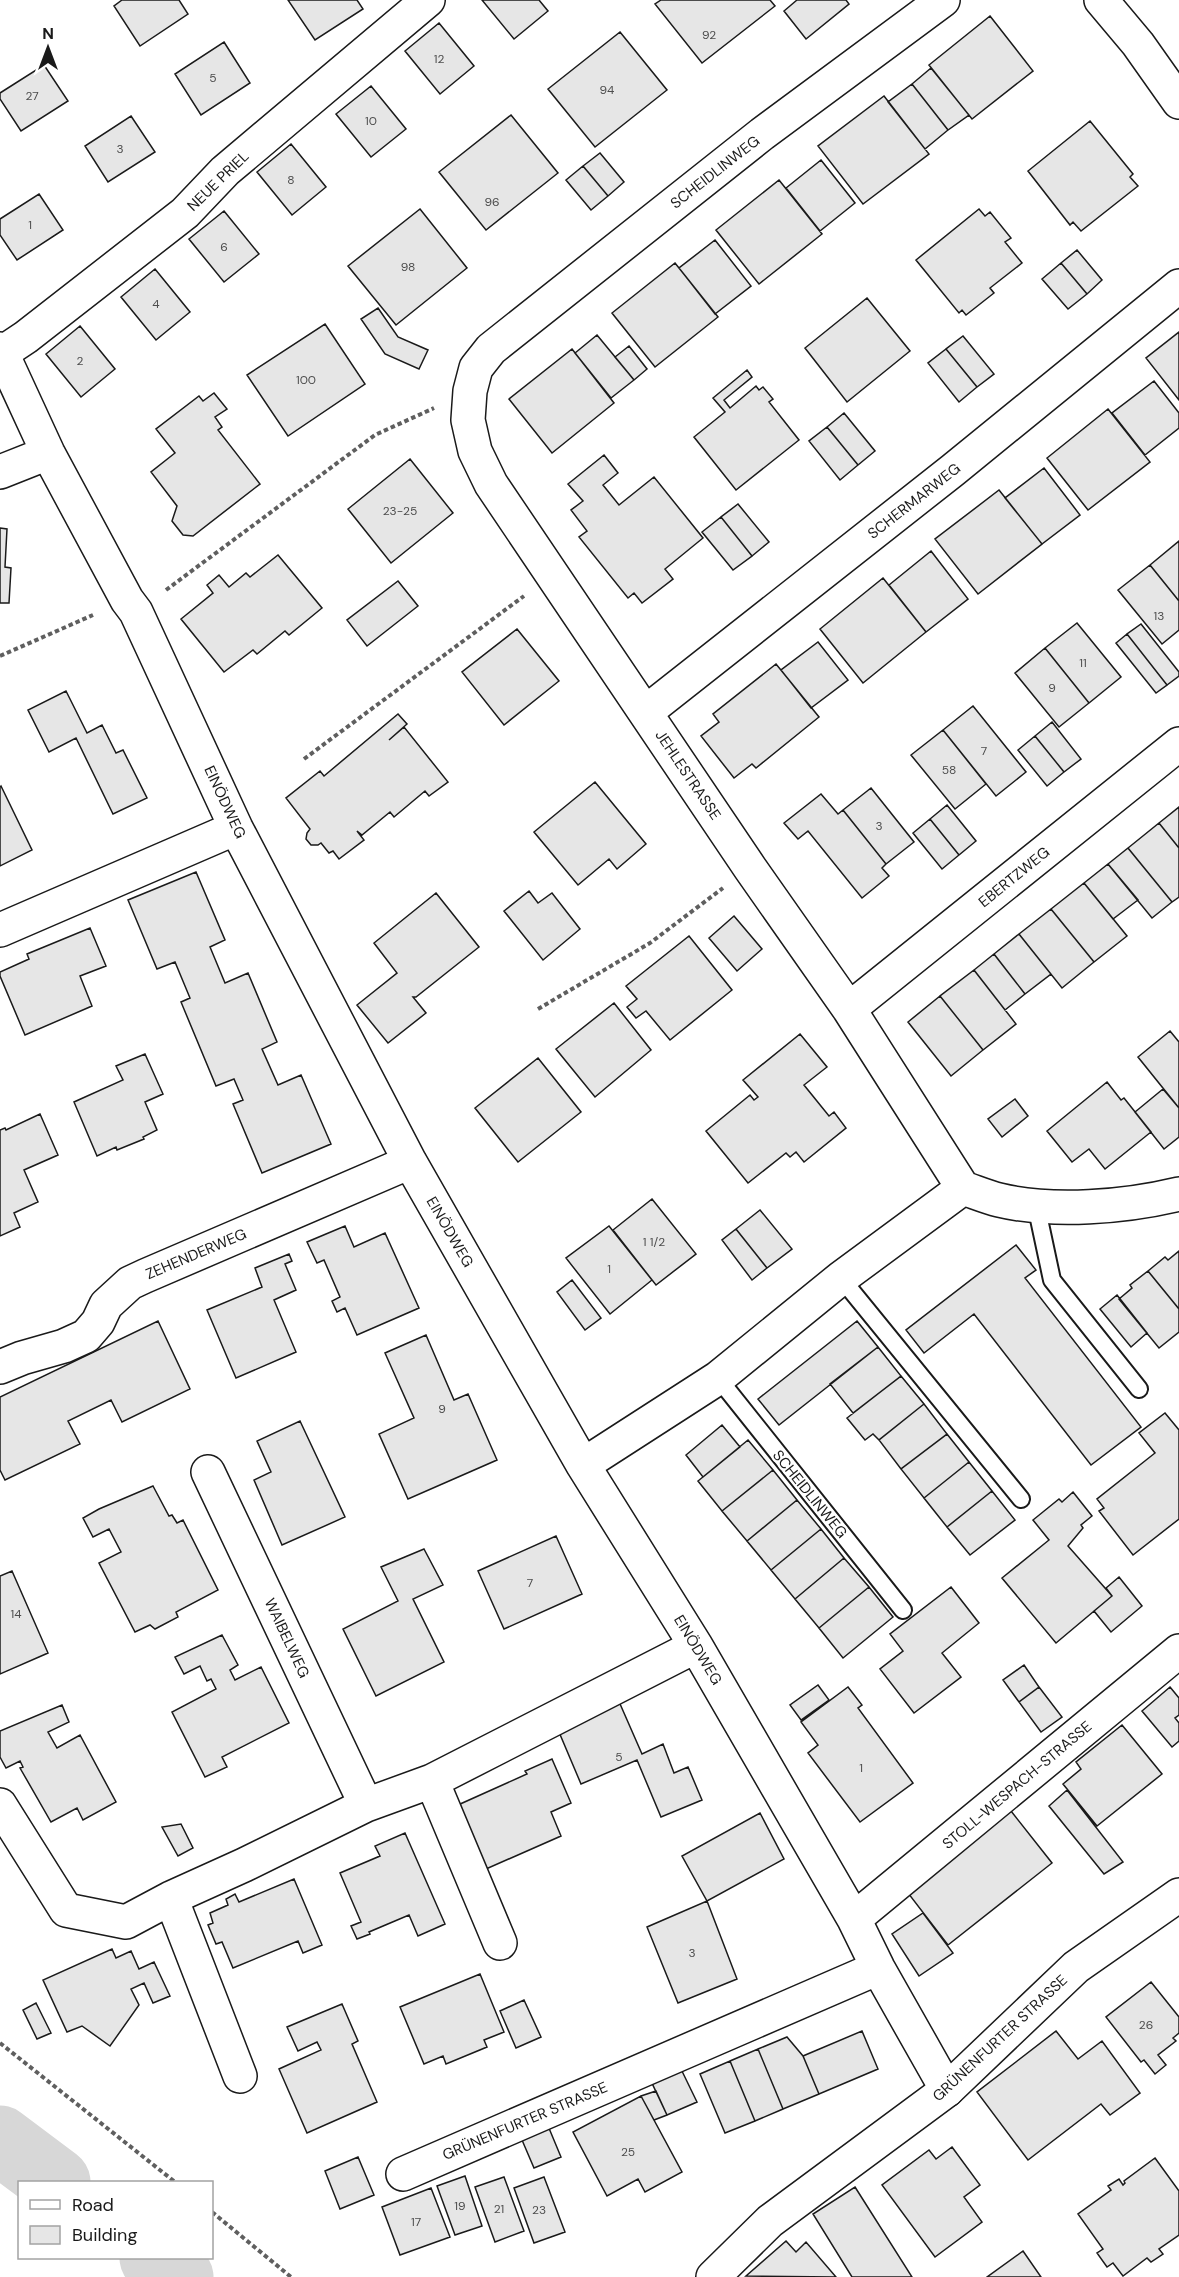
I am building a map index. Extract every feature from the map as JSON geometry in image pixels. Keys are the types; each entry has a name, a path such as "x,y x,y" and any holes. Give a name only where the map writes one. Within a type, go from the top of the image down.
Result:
{"street":[{"name":"NEUE PRIEL","path":"1,351 26,337 185,213 225,171 428,0"},
{"name":"SCHEIDLINWEG","path":"491,350 762,134 943,0"},
{"path":"1101,0 1138,44 1179,102"},
{"name":"SCHERMARWEG","path":"646,712 953,470 1179,286"},
{"name":"JEHLESTRASSE","path":"491,350 476,368 470,391 468,420 475,451 491,484 750,868 849,1009 963,1188"},
{"name":"EINÖDWEG","path":"1,351 48,453 132,606 236,828 410,1162 583,1465 696,1646 854,1918 878,1968 947,2090"},
{"path":"0,472 48,453"},
{"name":"EBERTZWEG","path":"849,1009 1179,744"},
{"path":"0,930 236,828"},
{"name":"ZEHENDERWEG","path":"0,1367 64,1346 86,1336 98,1322 106,1305 130,1283 410,1162"},
{"path":"583,1465 718,1378 841,1278 963,1188 999,1200 1036,1205 1084,1207 1179,1194"},
{"name":"WAIBELWEG","path":"208,1472 366,1805"},
{"path":"0,1805 66,1910 126,1922 171,1898 366,1805 432,1780 696,1646"},
{"name":"STOLL-WESPACH-STRASSE","path":"854,1918 1179,1652"},
{"path":"432,1780 500,1943"},
{"name":"GRÜNENFURTER STRASSE","path":"713,2277 770,2221 947,2090 1076,1967 1179,1894"},
{"path":"171,1898 240,2076"},
{"name":"GRÜNENFURTER STRASSE","path":"403,2174 878,1968"}],"lane":[{"path":"1036,1205 1052,1280 1139,1389"},
{"path":"841,1278 1021,1499"},
{"name":"SCHEIDLINWEG","path":"718,1378 903,1610"}],"path":[{"path":"0,656 132,606 375,435 470,391"},
{"path":"304,759 551,576"},
{"path":"538,1009 650,943 750,868"},
{"path":"0,2043 174,2181"},
{"path":"213,2213 291,2277"}],"building":[{"path":"122,0 179,0 188,14 140,46 114,6"},
{"path":"288,0 357,0 363,9 315,40"},
{"path":"482,0 539,0 548,11 514,39"},
{"path":"661,0 770,0 775,6 702,63 655,4"},
{"path":"797,0 846,0 849,4 806,39 784,11"},
{"path":"990,16 1033,71 972,119 929,65"},
{"path":"439,23 474,66 440,94 405,51"},
{"path":"620,32 667,90 595,147 548,89"},
{"path":"224,42 250,83 201,115 175,74"},
{"path":"44,65 68,101 21,131 0,99 0,93"},
{"path":"931,68 969,115 948,130 912,84"},
{"path":"912,84 948,130 925,149 888,102"},
{"path":"371,86 406,129 371,157 336,114"},
{"path":"884,96 929,154 863,204 818,146"},
{"path":"511,115 558,173 486,230 439,172"},
{"path":"131,116 155,152 108,182 85,146"},
{"path":"1090,121 1133,174 1130,177 1138,186 1081,231 1073,222 1070,225 1028,171"},
{"path":"291,144 326,187 292,215 257,172"},
{"path":"600,153 624,182 608,196 583,166"},
{"path":"821,160 855,203 820,231 786,188"},
{"path":"583,166 608,196 591,210 566,180"},
{"path":"779,180 822,234 759,284 716,230"},
{"path":"39,194 63,230 17,260 0,235 0,219"},
{"path":"420,209 467,268 396,325 348,266"},
{"path":"979,209 985,216 990,212 1011,238 1005,242 1022,263 990,288 994,293 966,315 962,310 959,313 916,260"},
{"path":"224,211 259,254 224,282 189,239"},
{"path":"715,240 751,286 715,314 679,268"},
{"path":"1077,250 1102,280 1087,294 1061,263"},
{"path":"675,263 718,317 655,367 612,313"},
{"path":"1061,263 1087,294 1068,309 1042,279"},
{"path":"155,269 190,312 156,340 121,297"},
{"path":"867,298 910,351 847,402 805,348"},
{"path":"378,308 398,337 428,350 419,369 385,354 361,319"},
{"path":"325,324 365,384 288,436 247,375"},
{"path":"80,326 115,369 81,397 46,354"},
{"path":"1179,332 1179,400 1146,358"},
{"path":"597,335 634,380 611,398 575,353"},
{"path":"963,336 994,374 977,387 946,349"},
{"path":"629,346 647,369 634,380 615,357"},
{"path":"572,349 614,403 552,453 509,399"},
{"path":"946,349 977,387 959,402 928,363"},
{"path":"747,370 752,377 724,400 730,408 756,386 759,390 763,387 773,399 769,402 799,440 736,490 694,437 725,412 713,398"},
{"path":"1154,381 1179,413 1179,428 1145,455 1112,413"},
{"path":"214,393 227,409 215,417 222,427 218,430 260,484 193,536 183,535 172,521 177,506 151,472 175,453 156,429 199,396 203,401"},
{"path":"1108,409 1150,462 1088,510 1047,458"},
{"path":"844,413 875,451 858,465 827,427"},
{"path":"827,427 858,465 840,480 809,441"},
{"path":"604,455 618,473 603,485 619,505 654,477 703,538 665,569 673,579 642,603 634,593 628,598 579,537 587,531 571,510 583,501 568,484"},
{"path":"410,459 453,513 391,563 348,509"},
{"path":"1044,468 1080,515 1042,544 1005,498"},
{"path":"999,490 1042,544 978,594 935,539"},
{"path":"738,504 769,542 752,556 721,517"},
{"path":"721,517 752,556 733,570 702,532"},
{"path":"0,528 7,529 5,567 11,568 9,603 0,603"},
{"path":"1179,541 1179,601 1150,565"},
{"path":"931,551 968,599 926,632 889,585"},
{"path":"278,555 322,608 289,635 285,631 257,654 253,650 224,672 181,619 213,593 207,585 219,575 229,587 246,573 250,577"},
{"path":"1150,565 1179,601 1179,630 1162,644 1118,590"},
{"path":"883,578 926,632 863,683 820,629"},
{"path":"398,581 418,606 367,646 347,620"},
{"path":"1077,623 1121,677 1089,703 1045,648"},
{"path":"1141,624 1179,672 1179,676 1167,685 1127,634"},
{"path":"517,629 559,681 504,725 462,672"},
{"path":"1127,634 1167,685 1156,693 1116,643"},
{"path":"818,642 848,680 811,708 781,670"},
{"path":"1045,648 1089,703 1059,727 1015,673"},
{"path":"776,664 819,717 756,768 752,764 734,778 701,736 719,722 713,714"},
{"path":"66,691 87,733 102,725 116,753 123,750 147,798 113,814 76,738 49,752 28,710"},
{"path":"973,706 1026,772 996,796 943,730"},
{"path":"398,714 407,724 389,740 404,727 448,782 429,796 425,791 394,817 390,812 362,835 357,831 364,840 339,859 333,851 329,853 321,843 311,845 306,839 310,829 286,798 320,771 324,776"},
{"path":"1052,722 1081,759 1064,772 1035,736"},
{"path":"943,730 986,784 955,809 911,755"},
{"path":"1035,736 1064,772 1047,786 1018,750"},
{"path":"595,782 646,844 617,869 609,859 578,885 534,832"},
{"path":"0,787 32,850 0,866"},
{"path":"871,788 914,842 886,864 843,810"},
{"path":"821,794 838,814 843,810 886,864 882,868 889,876 862,898 808,831 798,839 784,823"},
{"path":"947,805 976,841 959,855 930,819"},
{"path":"1179,807 1179,848 1159,823"},
{"path":"930,819 959,855 942,869 913,833"},
{"path":"1159,823 1179,848 1179,897 1172,902 1128,848"},
{"path":"1128,848 1172,902 1152,918 1108,864"},
{"path":"1108,864 1138,900 1113,919 1084,883"},
{"path":"196,872 225,940 210,947 225,983 248,973 277,1042 262,1049 278,1085 301,1075 331,1144 262,1173 233,1104 243,1100 234,1079 216,1086 181,1002 190,998 175,962 157,969 128,900"},
{"path":"1084,883 1127,936 1094,962 1051,909"},
{"path":"529,891 538,903 552,893 580,929 543,960 504,911"},
{"path":"436,893 479,947 416,997 413,997 426,1013 388,1043 357,1005 397,973 374,943"},
{"path":"1051,909 1094,962 1062,988 1019,934"},
{"path":"734,916 762,949 737,971 709,938"},
{"path":"90,928 106,966 80,976 92,1006 25,1035 0,972 29,959 27,954"},
{"path":"1019,934 1051,974 1025,994 994,954"},
{"path":"689,936 732,990 670,1040 646,1011 636,1018 627,1007 637,999 626,986"},
{"path":"994,954 1025,994 1005,1010 974,970"},
{"path":"974,970 1016,1024 983,1050 940,996"},
{"path":"940,996 983,1050 951,1076 908,1022"},
{"path":"614,1003 651,1050 595,1097 556,1049"},
{"path":"1170,1031 1179,1042 1179,1108 1138,1057"},
{"path":"800,1034 827,1067 804,1085 829,1116 834,1112 846,1128 804,1162 796,1152 790,1157 786,1153 748,1183 706,1131 750,1095 754,1100 758,1097 743,1080"},
{"path":"145,1054 163,1094 145,1102 157,1130 143,1137 144,1139 117,1150 116,1147 97,1156 74,1102 123,1080 116,1066"},
{"path":"538,1058 581,1112 518,1162 475,1108"},
{"path":"1107,1082 1121,1100 1124,1098 1151,1132 1105,1169 1089,1149 1072,1162 1047,1131"},
{"path":"1163,1089 1179,1108 1179,1137 1164,1149 1135,1112"},
{"path":"1015,1099 1028,1116 1002,1137 988,1119"},
{"path":"40,1114 58,1155 24,1170 38,1202 14,1213 20,1227 0,1236 0,1130 5,1128 6,1130"},
{"path":"652,1199 696,1254 656,1285 613,1230"},
{"path":"760,1210 792,1249 767,1268 736,1229"},
{"path":"345,1226 354,1247 385,1233 419,1308 357,1335 345,1308 337,1312 332,1301 340,1297 324,1260 317,1263 307,1242"},
{"path":"609,1226 652,1280 610,1314 566,1258"},
{"path":"736,1229 767,1268 752,1280 722,1240"},
{"path":"1016,1245 1036,1270 1025,1278 1141,1427 1091,1465 974,1314 924,1353 906,1330"},
{"path":"1179,1251 1179,1309 1148,1271 1165,1257 1168,1260"},
{"path":"289,1254 292,1261 285,1264 296,1290 274,1300 296,1352 236,1378 207,1310 262,1287 255,1268"},
{"path":"1148,1271 1179,1309 1179,1332 1159,1348 1119,1299 1132,1288 1130,1285"},
{"path":"572,1280 601,1318 585,1330 557,1292"},
{"path":"1117,1295 1147,1333 1131,1347 1100,1309"},
{"path":"158,1321 190,1389 122,1422 111,1400 68,1421 80,1444 5,1480 0,1470 0,1397"},
{"path":"857,1321 878,1347 779,1425 758,1399"},
{"path":"426,1335 454,1400 468,1394 497,1460 408,1499 379,1434 414,1418 385,1353"},
{"path":"878,1347 901,1376 853,1413 830,1384"},
{"path":"901,1376 924,1404 879,1440 873,1434 865,1440 847,1418"},
{"path":"924,1404 947,1434 901,1469 879,1440"},
{"path":"1165,1413 1179,1430 1179,1519 1133,1555 1099,1511 1104,1508 1097,1499 1155,1453 1139,1433"},
{"path":"300,1421 345,1517 282,1545 254,1480 271,1472 257,1441"},
{"path":"722,1425 740,1447 703,1477 686,1455"},
{"path":"947,1434 969,1462 924,1498 901,1469"},
{"path":"748,1440 773,1470 722,1511 698,1481"},
{"path":"969,1462 992,1491 947,1527 924,1498"},
{"path":"773,1470 797,1500 747,1541 722,1511"},
{"path":"153,1486 169,1516 172,1515 177,1523 183,1520 218,1590 176,1612 178,1617 155,1629 150,1625 135,1632 99,1563 121,1552 109,1529 93,1537 83,1518"},
{"path":"992,1491 1015,1520 970,1555 947,1527"},
{"path":"1073,1492 1092,1516 1081,1525 1083,1528 1068,1546 1112,1596 1056,1643 1002,1578 1049,1540 1033,1520 1059,1499 1062,1502"},
{"path":"797,1500 821,1529 771,1570 747,1541"},
{"path":"821,1529 844,1558 795,1599 771,1570"},
{"path":"556,1536 582,1594 504,1629 478,1571"},
{"path":"424,1549 443,1585 413,1599 444,1662 376,1696 343,1629 398,1601 381,1567"},
{"path":"844,1558 869,1587 819,1628 795,1599"},
{"path":"12,1571 48,1653 0,1674 0,1576"},
{"path":"1119,1577 1142,1606 1111,1632 1094,1611 1112,1596 1106,1588"},
{"path":"869,1587 893,1617 843,1658 819,1628"},
{"path":"951,1587 979,1623 942,1653 961,1677 914,1713 880,1669 903,1651 890,1634"},
{"path":"222,1635 238,1665 230,1670 235,1680 261,1667 289,1723 222,1757 227,1767 205,1777 172,1712 216,1689 211,1679 207,1681 200,1666 184,1674 175,1657"},
{"path":"1024,1665 1039,1687 1019,1702 1003,1680"},
{"path":"818,1685 829,1700 801,1720 790,1705"},
{"path":"848,1687 862,1705 858,1708 913,1783 860,1822 808,1753 818,1745 801,1722"},
{"path":"1039,1687 1062,1717 1041,1732 1019,1702"},
{"path":"1170,1687 1179,1698 1179,1715 1175,1718 1179,1723 1179,1741 1172,1747 1142,1711"},
{"path":"617,1697 642,1754 663,1744 674,1773 688,1767 702,1800 661,1817 637,1760 581,1784 559,1732"},
{"path":"62,1705 69,1722 48,1732 57,1748 80,1735 116,1802 83,1820 77,1808 51,1822 20,1768 23,1767 20,1761 6,1768 0,1757 0,1731"},
{"path":"1122,1725 1162,1774 1097,1826 1063,1784 1081,1769 1076,1762"},
{"path":"552,1759 571,1803 551,1812 561,1836 486,1869 458,1805 527,1774 525,1771"},
{"path":"1067,1790 1123,1862 1104,1874 1049,1806"},
{"path":"1011,1811 1052,1863 948,1945 908,1893"},
{"path":"760,1813 784,1859 707,1901 682,1856"},
{"path":"181,1824 193,1848 178,1856 162,1827"},
{"path":"405,1833 445,1924 418,1936 409,1915 357,1939 351,1926 361,1922 340,1873 380,1856 375,1846"},
{"path":"294,1879 322,1945 303,1953 298,1941 233,1968 222,1942 216,1944 208,1925 213,1923 210,1913 228,1905 226,1899 235,1894 239,1902"},
{"path":"707,1901 737,1979 678,2003 647,1927"},
{"path":"923,1913 953,1953 919,1976 892,1934"},
{"path":"112,1949 116,1958 131,1951 139,1969 154,1962 170,1996 153,2003 144,1983 131,1989 139,2005 110,2046 82,2026 67,2032 43,1980"},
{"path":"480,1974 504,2032 484,2040 487,2047 446,2064 443,2056 424,2064 400,2007"},
{"path":"1151,1982 1179,2017 1179,2033 1173,2038 1176,2041 1158,2055 1166,2065 1155,2074 1144,2060 1141,2062 1106,2017"},
{"path":"524,2000 541,2037 516,2048 500,2011"},
{"path":"36,2003 51,2033 37,2039 23,2010"},
{"path":"342,2004 358,2041 352,2044 377,2102 307,2133 279,2069 321,2050 317,2042 298,2051 287,2027"},
{"path":"862,2031 878,2069 819,2094 803,2056"},
{"path":"1056,2031 1078,2059 1102,2041 1140,2093 1110,2115 1101,2104 1028,2160 977,2092"},
{"path":"787,2037 803,2056 819,2094 783,2109 758,2049"},
{"path":"758,2049 783,2109 755,2121 730,2061"},
{"path":"730,2061 755,2121 725,2133 700,2074"},
{"path":"680,2067 697,2102 667,2115 651,2081"},
{"path":"656,2091 667,2115 654,2120 641,2096"},
{"path":"641,2096 682,2172 645,2192 638,2179 607,2196 573,2132"},
{"path":"546,2121 561,2157 534,2168 519,2133"},
{"path":"952,2147 980,2185 964,2197 982,2222 935,2257 882,2185 929,2150 936,2159"},
{"path":"358,2157 374,2195 340,2209 325,2171"},
{"path":"1155,2158 1179,2191 1179,2235 1159,2249 1163,2254 1151,2262 1147,2258 1123,2276 1113,2263 1107,2267 1097,2253 1103,2249 1078,2214 1111,2190 1108,2186 1119,2179 1123,2185 1124,2181"},
{"path":"465,2176 482,2226 455,2235 437,2186"},
{"path":"504,2177 524,2231 495,2242 475,2187"},
{"path":"544,2177 565,2232 534,2243 514,2188"},
{"path":"855,2187 912,2277 852,2277 813,2214"},
{"path":"431,2188 450,2237 400,2255 382,2207"},
{"path":"786,2241 796,2252 806,2242 836,2277 746,2276"},
{"path":"1023,2251 1041,2277 987,2277"}],"waterway":[{"path":"0,2140 55,2181"},
{"path":"155,2259 179,2277"}]}
